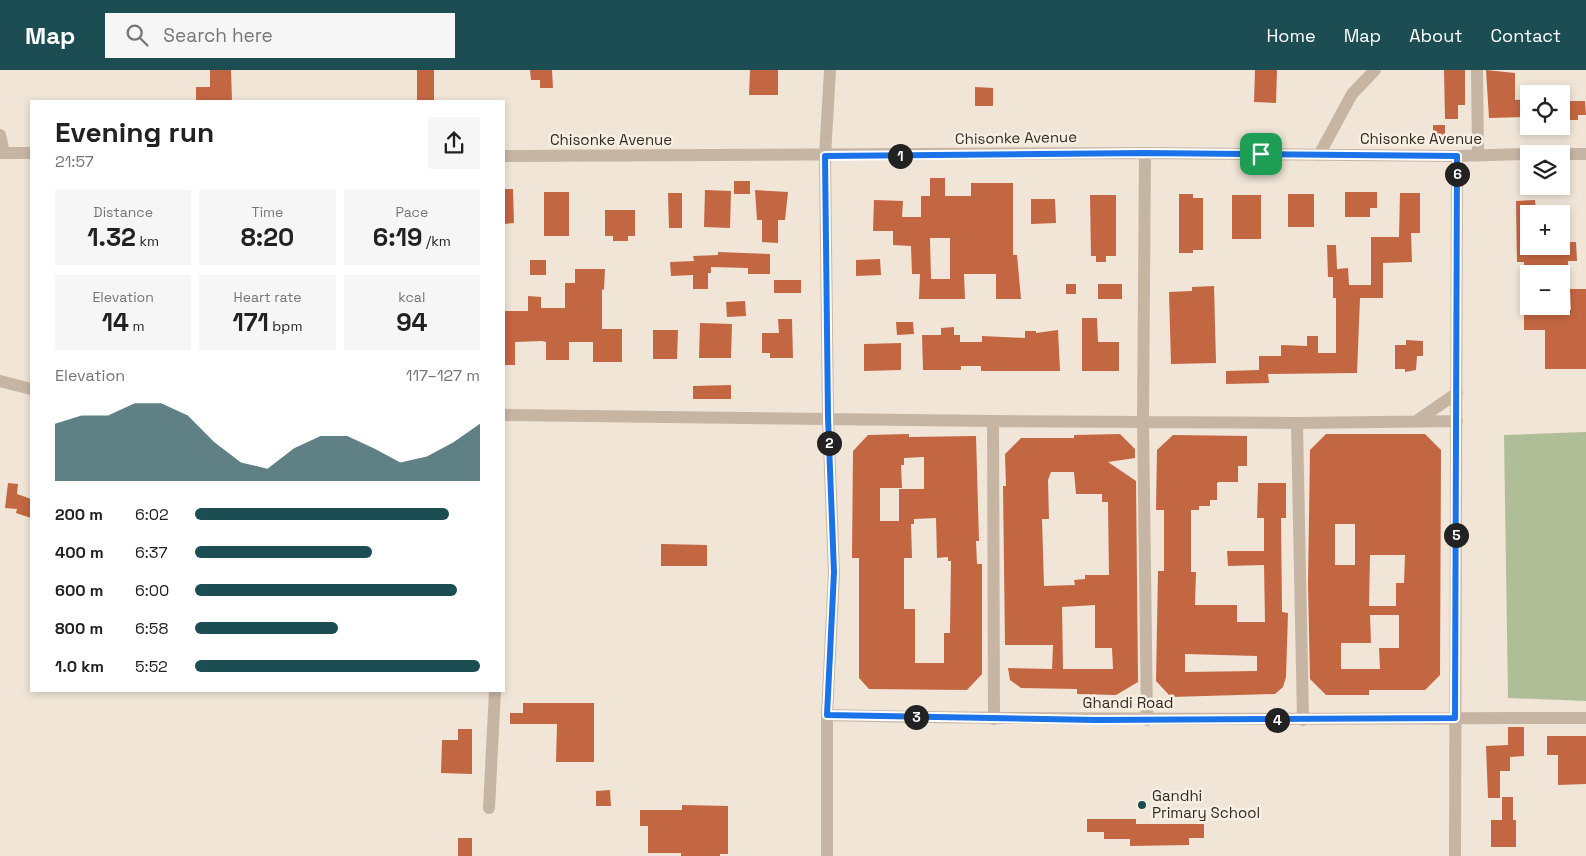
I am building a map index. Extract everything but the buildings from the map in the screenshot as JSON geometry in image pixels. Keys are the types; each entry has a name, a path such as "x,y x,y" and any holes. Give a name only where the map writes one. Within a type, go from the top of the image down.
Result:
{"street":[{"path":"826,856 827,715 834,572 828,418 825,156 830,70"},
{"path":"1319,155 1352,94 1375,70"},
{"path":"1477,70 1478,154"},
{"path":"0,135 2,153 30,153"},
{"path":"1145,153 1143,420 1147,720"},
{"name":"Chisonke Avenue","path":"505,156 1145,153 1457,156 1520,154"},
{"path":"1570,154 1586,154"},
{"path":"1455,856 1457,156"},
{"path":"0,381 30,389"},
{"path":"1418,420 1457,394"},
{"path":"505,415 1297,423 1457,421"},
{"path":"993,421 994,719"},
{"path":"1297,423 1303,720"},
{"path":"488,808 495,692"},
{"name":"Ghandi Road","path":"827,715 1147,720 1303,720 1428,717 1586,718"}],"green space":[{"path":"1586,432 1586,701 1508,698 1504,435"}],"place":[{"name":"Gandhi Primary School","path":"1142,805"}],"route":[{"path":"1145,153 1261,154 1457,156 1455,718 1096,720 827,715 834,572 828,418 825,156 1145,153"}]}
